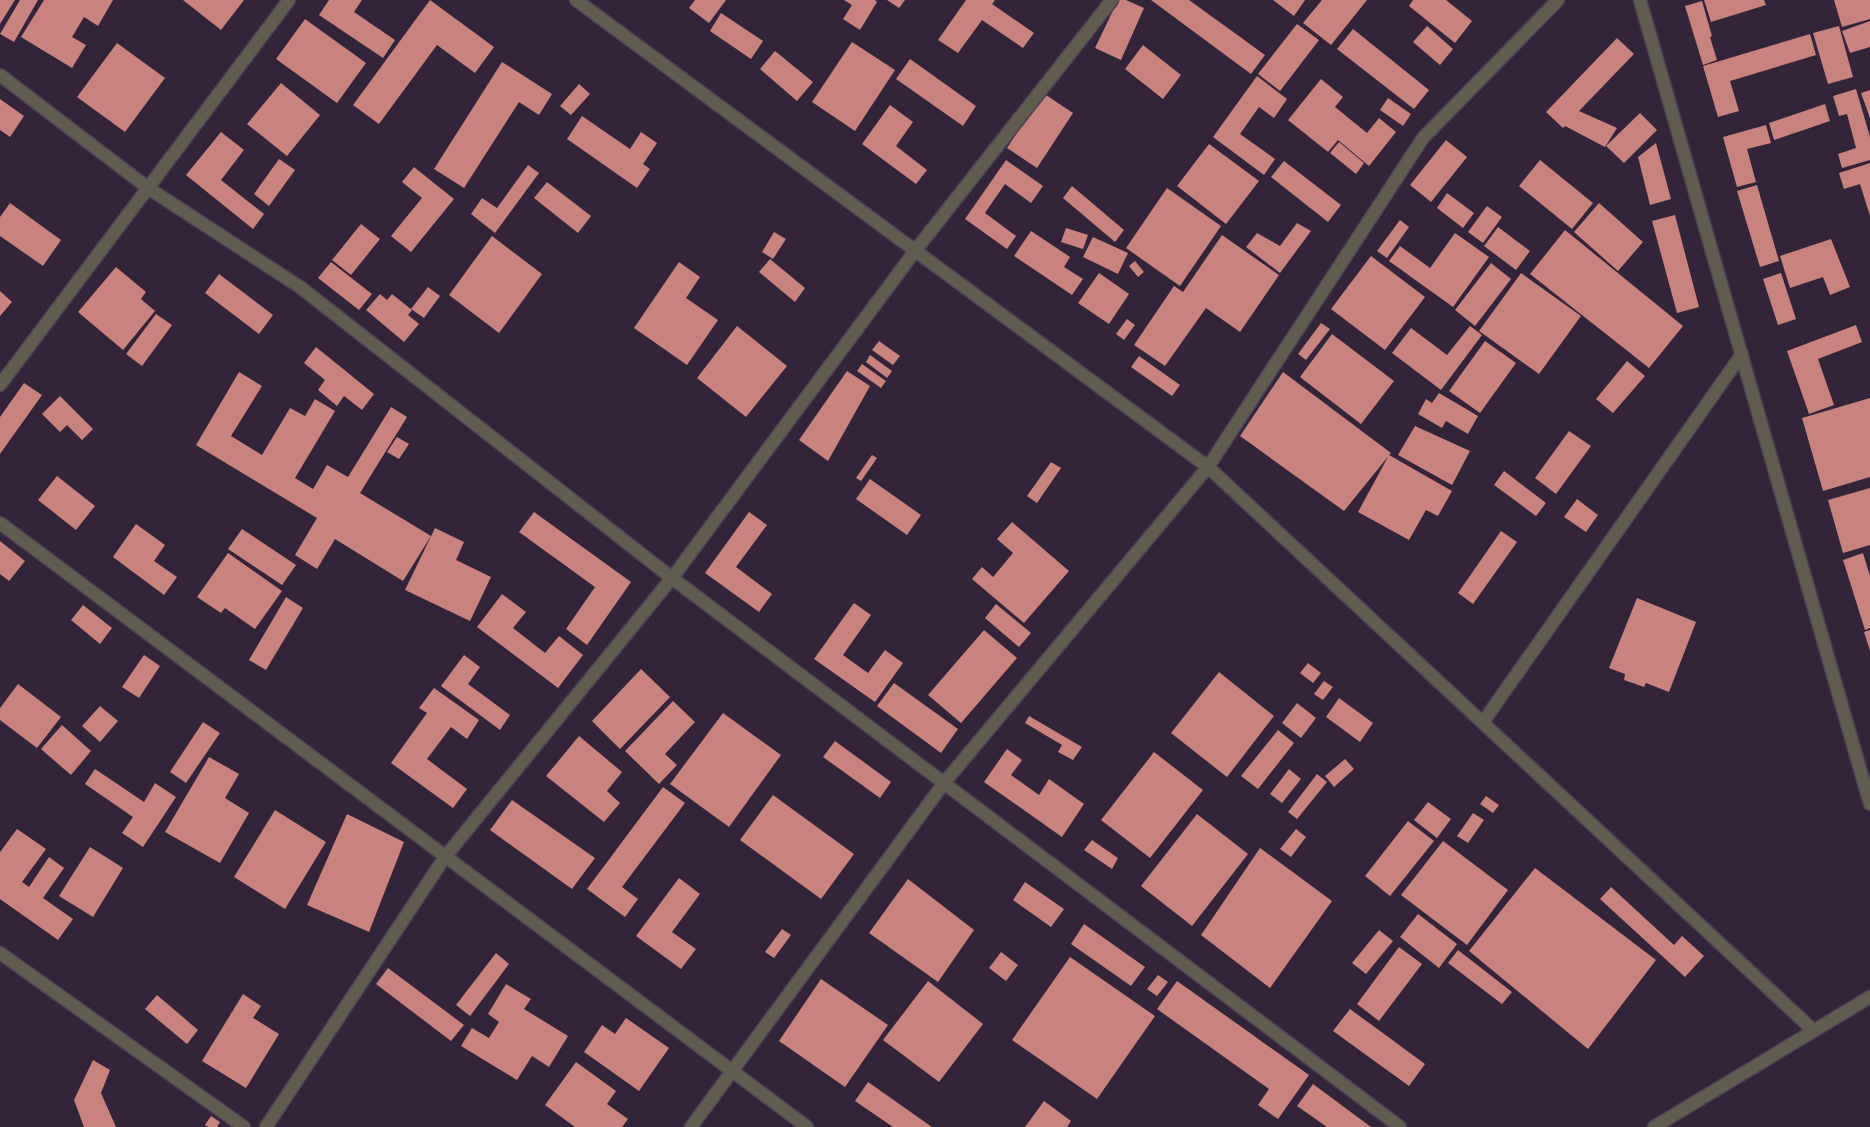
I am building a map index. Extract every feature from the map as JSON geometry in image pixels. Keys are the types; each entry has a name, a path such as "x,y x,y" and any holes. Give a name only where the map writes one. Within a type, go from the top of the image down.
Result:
{"street":[{"path":"0,385 289,0"},
{"path":"576,0 1208,467 1814,1031"},
{"path":"266,1127 445,857 672,578 915,251 1112,0"},
{"path":"691,1127 944,783 1208,467 1423,138 1558,0"},
{"path":"1640,0 1870,804"},
{"path":"0,75 148,188 300,287 672,578 1400,1127"},
{"path":"1482,722 1742,354"},
{"path":"0,524 807,1127"},
{"path":"0,952 244,1127"},
{"path":"1654,1127 1870,997"}],"building":[{"path":"0,0 15,0 0,24"},
{"path":"20,0 38,0 14,42 0,34"},
{"path":"44,0 113,0 98,26 84,17 72,37 86,45 72,68 21,37"},
{"path":"183,0 244,0 221,30"},
{"path":"329,0 362,0 354,12 395,40 383,58 319,15"},
{"path":"430,0 494,47 475,73 437,45 379,124 353,105"},
{"path":"695,0 726,0 709,23 689,8"},
{"path":"844,0 875,0 877,2 860,30 843,19 852,5"},
{"path":"887,0 905,0 899,8"},
{"path":"966,0 995,0 992,4 1034,33 1023,48 982,20 958,53 938,40"},
{"path":"1118,0 1126,0 1144,8 1121,60 1095,48"},
{"path":"1151,0 1189,0 1265,55 1251,74"},
{"path":"1273,0 1305,0 1294,16"},
{"path":"1322,0 1367,0 1331,45 1303,23"},
{"path":"1413,0 1446,0 1472,21 1455,43 1409,6"},
{"path":"1704,0 1764,0 1766,5 1711,22"},
{"path":"1834,0 1870,0 1870,19 1842,27"},
{"path":"1702,1 1717,60 1703,65 1685,6"},
{"path":"721,13 763,41 751,59 710,31"},
{"path":"305,19 366,63 337,103 276,59"},
{"path":"1870,21 1870,47 1850,53 1842,31"},
{"path":"1297,24 1319,40 1280,91 1258,74"},
{"path":"1427,26 1453,49 1440,65 1413,42"},
{"path":"1839,26 1853,77 1828,84 1813,33"},
{"path":"1353,29 1429,90 1414,109 1337,49"},
{"path":"1810,34 1816,55 1730,81 1739,111 1718,117 1703,66"},
{"path":"1617,38 1634,54 1579,111 1617,128 1605,147 1565,126 1563,128 1546,112"},
{"path":"852,42 895,70 855,131 812,102"},
{"path":"117,43 165,78 125,132 77,97"},
{"path":"1143,45 1181,75 1163,99 1125,69"},
{"path":"775,51 813,82 797,101 760,69"},
{"path":"910,59 976,106 963,126 896,79"},
{"path":"502,62 552,94 539,115 519,102 464,188 434,169"},
{"path":"1257,76 1287,99 1274,118 1259,107 1240,134 1275,159 1264,175 1213,137"},
{"path":"1321,79 1343,97 1335,107 1367,133 1379,118 1396,132 1369,166 1338,140 1328,152 1288,120"},
{"path":"281,83 320,115 287,156 247,124"},
{"path":"579,84 590,94 571,115 560,106"},
{"path":"1856,89 1870,137 1870,160 1842,168 1838,154 1856,148 1847,114 1839,116 1833,96"},
{"path":"1870,90 1870,118 1861,93"},
{"path":"1043,93 1073,113 1037,168 1007,148"},
{"path":"1388,98 1411,114 1403,126 1380,110"},
{"path":"0,99 24,116 10,137 0,130"},
{"path":"1825,104 1830,121 1774,140 1769,123"},
{"path":"890,105 913,122 896,146 927,170 916,184 862,144"},
{"path":"1640,113 1657,130 1624,163 1606,146"},
{"path":"582,116 630,149 641,132 657,143 643,164 650,169 637,188 567,139"},
{"path":"1766,125 1771,143 1747,149 1756,182 1737,187 1723,137"},
{"path":"221,132 244,150 221,180 264,214 253,229 186,175"},
{"path":"1446,140 1467,157 1431,202 1410,185"},
{"path":"1339,142 1364,163 1356,174 1330,153"},
{"path":"1656,143 1671,199 1650,205 1638,157"},
{"path":"1209,144 1259,181 1226,224 1177,186"},
{"path":"279,159 295,170 269,206 254,194"},
{"path":"1006,160 1043,186 1031,203 1005,184 985,213 1016,236 1007,249 965,219"},
{"path":"1540,160 1593,203 1572,229 1519,186"},
{"path":"1284,161 1341,205 1328,222 1271,177"},
{"path":"1870,163 1870,216 1860,184 1844,189 1839,173"},
{"path":"528,165 539,173 495,233 471,214 482,198 497,208"},
{"path":"414,167 454,199 411,252 391,236 422,198 402,182"},
{"path":"547,182 591,216 578,233 534,198"},
{"path":"1757,185 1779,261 1760,267 1737,191"},
{"path":"1072,186 1124,230 1115,242 1063,198"},
{"path":"1167,188 1221,226 1180,286 1126,248"},
{"path":"1447,193 1474,213 1463,228 1437,208"},
{"path":"10,203 61,240 43,266 0,236 0,217"},
{"path":"1599,203 1643,242 1618,271 1574,232"},
{"path":"1487,206 1502,217 1483,243 1468,232"},
{"path":"1675,215 1699,307 1677,313 1652,221"},
{"path":"1400,220 1409,227 1387,258 1377,251"},
{"path":"1297,223 1311,231 1280,273 1246,247 1257,233 1280,246"},
{"path":"361,224 380,239 351,275 332,260"},
{"path":"1498,227 1530,251 1516,270 1484,246"},
{"path":"1066,228 1088,235 1083,249 1061,242"},
{"path":"1565,230 1683,326 1649,368 1530,274"},
{"path":"1031,231 1070,257 1064,267 1083,279 1072,295 1014,256"},
{"path":"774,232 786,239 773,259 762,252"},
{"path":"1455,233 1489,257 1453,307 1389,261 1400,246 1430,268"},
{"path":"1222,235 1279,275 1240,332 1206,308 1165,366 1134,345 1174,286 1183,292"},
{"path":"492,236 542,274 499,333 449,295"},
{"path":"1093,237 1128,253 1118,274 1083,257"},
{"path":"1831,239 1850,287 1830,295 1823,277 1790,288 1780,256"},
{"path":"1371,256 1425,297 1385,350 1331,309"},
{"path":"770,259 805,288 795,302 759,272"},
{"path":"1135,261 1144,272 1138,277 1129,266"},
{"path":"331,262 372,294 359,310 318,278"},
{"path":"679,262 700,277 686,298 718,320 687,365 634,328"},
{"path":"1491,263 1511,279 1475,326 1455,310"},
{"path":"116,267 146,292 141,299 155,311 123,350 78,312"},
{"path":"1099,273 1129,294 1109,324 1078,303"},
{"path":"1521,273 1581,316 1539,374 1479,331"},
{"path":"1781,273 1796,319 1778,325 1763,279"},
{"path":"219,274 273,315 259,334 205,293"},
{"path":"428,287 440,296 424,318 411,309"},
{"path":"0,291 12,302 0,316"},
{"path":"380,294 387,300 392,294 412,310 408,315 419,324 404,342 366,310"},
{"path":"156,314 172,325 142,366 126,354"},
{"path":"1127,319 1135,325 1124,340 1116,334"},
{"path":"1321,323 1330,329 1306,360 1298,354"},
{"path":"1856,325 1862,342 1818,359 1834,405 1809,414 1787,351"},
{"path":"737,326 787,366 746,417 697,378"},
{"path":"1470,326 1482,335 1441,390 1392,353 1411,328 1447,355"},
{"path":"1332,334 1394,381 1361,424 1300,377"},
{"path":"879,341 900,356 893,365 872,350"},
{"path":"1485,341 1516,363 1480,413 1449,391"},
{"path":"316,347 374,394 362,410 344,396 337,406 318,390 325,380 304,363"},
{"path":"870,355 892,371 887,378 866,362"},
{"path":"1139,356 1180,385 1172,396 1131,367"},
{"path":"1627,361 1645,376 1613,413 1596,399"},
{"path":"862,364 886,381 881,388 857,371"},
{"path":"847,371 870,386 828,461 799,440"},
{"path":"239,372 262,386 231,436 262,455 290,408 305,416 315,399 335,411 295,478 313,489 327,465 348,477 391,407 407,417 360,493 431,536 403,581 335,539 317,569 295,555 317,518 196,445"},
{"path":"1283,372 1391,453 1344,511 1240,436"},
{"path":"24,383 42,395 0,454 0,417"},
{"path":"1439,393 1478,416 1468,434 1446,421 1442,428 1418,414 1426,399 1432,403"},
{"path":"60,396 93,429 82,440 67,425 60,432 42,414"},
{"path":"1870,398 1870,477 1823,491 1802,418"},
{"path":"1415,426 1470,451 1452,485 1398,455"},
{"path":"1569,431 1591,446 1556,494 1535,478"},
{"path":"397,437 409,444 399,459 387,452"},
{"path":"872,455 877,458 861,481 856,478"},
{"path":"1389,455 1452,491 1438,516 1426,510 1409,540 1358,512"},
{"path":"1051,462 1061,468 1037,503 1027,496"},
{"path":"1504,471 1546,503 1536,516 1494,485"},
{"path":"57,476 95,506 76,530 38,500"},
{"path":"870,479 921,515 907,535 856,499"},
{"path":"1870,488 1870,545 1843,553 1828,500"},
{"path":"1577,499 1598,515 1586,532 1564,517"},
{"path":"534,512 631,582 587,645 566,629 595,587 519,532"},
{"path":"749,512 767,525 736,567 772,594 759,612 705,573"},
{"path":"1012,522 1069,571 1024,623 972,579 982,567 993,577 1013,553 997,539"},
{"path":"136,524 165,545 154,561 177,577 164,595 113,557"},
{"path":"435,528 464,542 456,560 491,577 470,621 405,590"},
{"path":"242,529 296,565 282,585 228,549"},
{"path":"1501,531 1517,542 1473,604 1458,593"},
{"path":"0,541 25,561 9,581 0,574"},
{"path":"228,553 282,591 255,629 225,608 221,613 197,597"},
{"path":"1863,553 1870,576 1870,628 1865,630 1843,560"},
{"path":"502,594 526,612 513,628 545,653 559,636 583,655 558,688 477,627"},
{"path":"286,597 303,608 266,670 249,660"},
{"path":"1637,598 1696,622 1669,692 1646,683 1644,687 1624,680 1625,674 1609,668"},
{"path":"854,603 871,615 843,655 868,673 885,650 903,663 875,702 814,659"},
{"path":"996,604 1031,633 1019,647 985,618"},
{"path":"83,605 112,628 100,644 71,620"},
{"path":"984,630 1017,658 961,723 928,695"},
{"path":"1870,630 1870,651 1864,632"},
{"path":"144,655 160,666 139,698 122,687"},
{"path":"464,655 480,667 468,684 510,715 500,730 441,686"},
{"path":"1308,663 1321,673 1313,683 1300,673"},
{"path":"641,669 670,697 620,749 592,721"},
{"path":"1219,672 1274,716 1227,777 1171,733"},
{"path":"1324,681 1333,687 1323,700 1314,694"},
{"path":"894,683 958,729 941,753 877,706"},
{"path":"18,684 61,717 37,748 0,720 0,708"},
{"path":"434,688 479,720 467,739 451,727 427,759 467,789 453,808 391,763 427,713 419,708"},
{"path":"1339,698 1373,723 1360,742 1326,717"},
{"path":"673,701 695,722 665,754 677,765 659,784 625,751"},
{"path":"1297,703 1316,718 1301,738 1282,723"},
{"path":"100,706 118,721 100,742 82,726"},
{"path":"723,713 781,755 729,827 670,784"},
{"path":"1029,716 1082,747 1073,760 1058,752 1062,745 1025,723"},
{"path":"203,722 220,733 186,783 170,772"},
{"path":"62,725 91,751 71,775 41,749"},
{"path":"1278,730 1294,743 1258,789 1241,776"},
{"path":"579,736 622,772 607,791 620,803 604,822 546,776"},
{"path":"835,741 891,782 880,798 823,757"},
{"path":"1007,749 1022,760 1011,775 1039,795 1049,779 1084,804 1062,837 984,782"},
{"path":"1154,752 1203,790 1150,858 1101,820"},
{"path":"209,757 239,774 225,798 249,813 220,863 165,832"},
{"path":"1345,759 1354,769 1334,787 1325,776"},
{"path":"95,769 144,802 155,783 176,797 143,847 122,833 133,817 85,784"},
{"path":"1289,769 1301,779 1282,803 1270,794"},
{"path":"1317,774 1327,782 1297,819 1288,812"},
{"path":"663,787 685,803 622,887 638,899 625,917 587,889"},
{"path":"773,795 854,854 821,899 740,840"},
{"path":"1486,796 1499,805 1493,813 1480,804"},
{"path":"512,800 595,858 572,889 490,830"},
{"path":"1428,802 1451,819 1437,838 1414,820"},
{"path":"275,810 326,842 285,909 234,877"},
{"path":"1473,813 1484,820 1468,843 1457,836"},
{"path":"347,814 404,842 369,932 307,905"},
{"path":"1197,814 1248,854 1192,926 1141,886"},
{"path":"1408,821 1434,841 1390,896 1365,876"},
{"path":"17,829 46,849 22,882 29,887 49,857 64,868 43,898 73,919 58,940 0,899 0,852"},
{"path":"1296,829 1306,837 1291,857 1280,849"},
{"path":"1092,840 1118,858 1112,869 1084,850"},
{"path":"1443,841 1508,890 1467,945 1401,895"},
{"path":"90,847 123,868 93,917 59,896"},
{"path":"1260,848 1332,901 1270,988 1201,935"},
{"path":"1535,868 1656,960 1588,1049 1469,951"},
{"path":"679,878 700,894 672,932 696,949 681,969 636,936"},
{"path":"908,879 974,930 938,982 869,933"},
{"path":"1025,882 1064,909 1051,927 1013,900"},
{"path":"1611,887 1674,945 1682,936 1704,956 1685,977 1600,899"},
{"path":"1418,914 1457,944 1439,968 1400,937"},
{"path":"1084,924 1145,967 1131,986 1071,944"},
{"path":"782,929 791,935 774,958 765,952"},
{"path":"1379,930 1393,941 1366,974 1352,963"},
{"path":"1399,947 1422,964 1379,1021 1357,1004"},
{"path":"1458,950 1512,992 1502,1004 1448,963"},
{"path":"1001,952 1018,965 1006,981 989,968"},
{"path":"496,953 509,964 470,1016 456,1005"},
{"path":"1070,957 1155,1016 1097,1099 1012,1040"},
{"path":"388,968 464,1025 451,1041 376,984"},
{"path":"1158,975 1168,982 1157,996 1147,989"},
{"path":"821,979 888,1025 845,1087 779,1041"},
{"path":"928,981 983,1024 939,1082 883,1040"},
{"path":"1177,981 1309,1075 1278,1119 1258,1105 1269,1089 1157,1009"},
{"path":"506,984 531,999 524,1009 568,1036 549,1067 532,1056 517,1080 461,1046 472,1028 489,1038 499,1022 488,1014"},
{"path":"243,994 261,1006 253,1018 279,1034 246,1088 202,1061"},
{"path":"157,995 198,1030 187,1044 145,1009"},
{"path":"1350,1009 1425,1064 1409,1086 1333,1031"},
{"path":"626,1018 669,1048 639,1091 584,1052 602,1025 615,1034"},
{"path":"93,1060 110,1070 101,1093 116,1127 84,1127 74,1100"},
{"path":"576,1062 616,1091 607,1104 628,1119 622,1127 575,1127 545,1105"},
{"path":"868,1082 932,1127 893,1127 855,1101"},
{"path":"1313,1084 1371,1127 1327,1127 1297,1106"},
{"path":"1044,1101 1071,1121 1067,1127 1025,1127"},
{"path":"211,1116 220,1122 217,1127 205,1125"}]}
